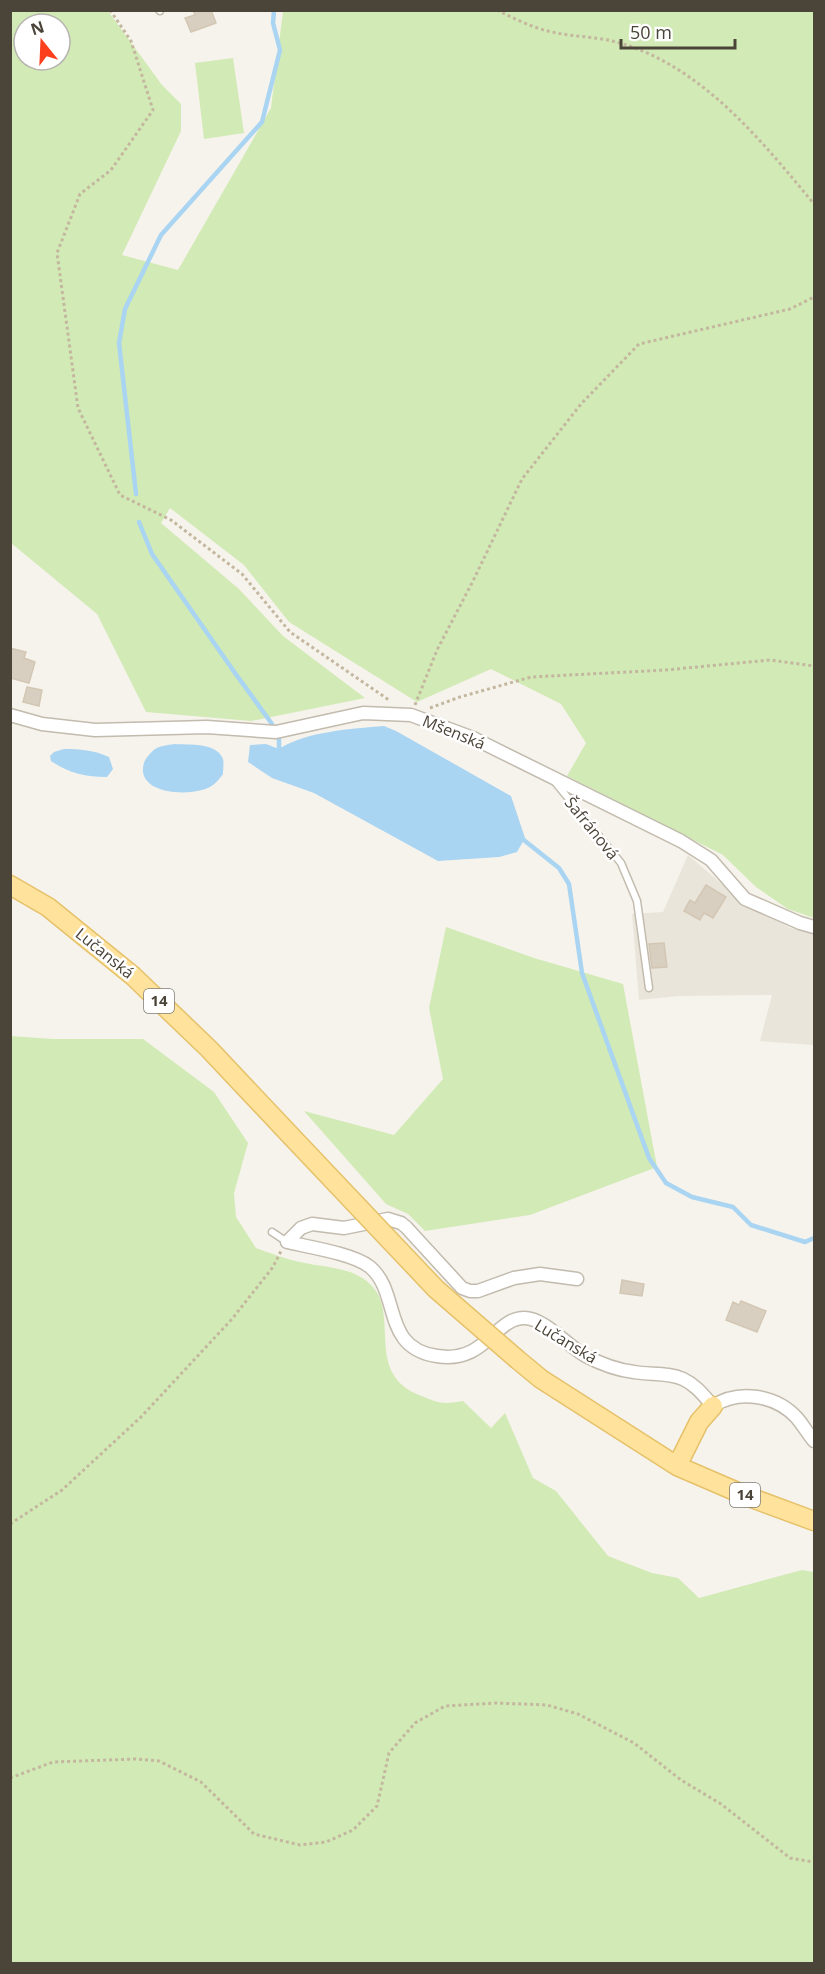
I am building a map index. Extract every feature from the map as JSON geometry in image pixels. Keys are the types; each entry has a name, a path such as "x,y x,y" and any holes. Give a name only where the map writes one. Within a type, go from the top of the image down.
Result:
{"main road":[{"name":"Lučanská","path":"10,885 48,907 134,976 209,1049 429,1282 473,1323 541,1379 677,1466"},
{"path":"677,1466 699,1422 713,1406"},
{"name":"14","path":"677,1466 749,1497 814,1521"}],"street":[{"name":"Mšenská","path":"10,715 42,724 95,730 207,727 276,732 363,713 411,715 473,738 689,846 711,860 745,899 814,927"},
{"path":"287,1242 306,1225 317,1224 344,1228 388,1220 401,1223 406,1227 462,1288 478,1292 514,1278 540,1274 577,1279"},
{"name":"Lučanská","path":"287,1242 353,1258 369,1266 379,1276 386,1289 396,1327 417,1350 437,1356 462,1356 474,1352 506,1324 515,1319 525,1318 537,1321 570,1346 607,1365 634,1372 681,1378 693,1385 713,1406"},
{"path":"713,1406 737,1397 753,1396 770,1400 786,1408 796,1417 814,1441"}],"lane":[{"name":"Šafránová","path":"550,777 621,863 637,901 649,988"},
{"path":"272,1233 287,1242"}],"path":[{"path":"110,10 131,41 153,110 111,170 80,194 57,253 78,408 120,495 171,520 242,574 290,632 411,715"},
{"path":"497,10 547,31 616,42 660,59 724,104 769,150 814,204"},
{"path":"411,715 437,650 522,478 581,404 639,344 790,309 814,297"},
{"path":"411,715 460,697 531,677 666,670 770,660 814,666"},
{"path":"10,1524 62,1490 141,1417 232,1319 273,1267 278,1254 287,1242"},
{"path":"10,1778 52,1762 136,1759 159,1761 201,1782 254,1834 300,1845 327,1842 353,1830 377,1806 389,1753 415,1723 445,1707 496,1702 547,1705 578,1714 634,1743 681,1780 720,1804 790,1858 814,1862"}],"shaded area":[{"path":"688,855 743,902 790,928 814,933 814,1045 760,1041 772,995 679,996 639,1000 632,914 663,912"}],"green space":[{"path":"10,11 108,11 162,85 181,104 181,131 122,255 178,270 271,108 283,11 814,11 814,918 788,909 756,887 723,855 567,776 586,743 561,704 491,669 417,702 289,622 244,565 170,508 161,523 239,589 283,636 365,698 251,721 146,712 97,614 11,543"},
{"path":"233,58 244,133 204,139 195,63"},
{"path":"446,927 534,958 623,984 657,1167 530,1215 425,1231 408,1214 386,1204 304,1111 394,1135 443,1079 429,1008"},
{"path":"10,1036 53,1039 143,1039 214,1092 248,1143 234,1193 236,1217 256,1248 294,1261 348,1271 373,1287 384,1313 388,1359 393,1373 403,1385 419,1395 436,1401 445,1403 463,1401 491,1428 505,1413 533,1478 556,1491 608,1556 652,1573 678,1578 699,1598 802,1570 814,1572 814,1963 11,1963"}],"water":[{"path":"384,726 511,796 525,838 517,852 499,857 438,861 314,793 272,778 248,762 250,745 266,744 279,749 316,735"},
{"path":"174,744 209,747 215,750 223,759 223,774 213,785 194,792 168,791 157,788 148,782 143,774 145,761 155,749"},
{"path":"64,749 87,750 109,757 113,769 107,777 71,771 51,761 50,756 54,752"}],"building":[{"path":"193,10 211,10 216,23 191,32 185,18 195,15"},
{"path":"10,648 26,652 24,658 35,662 29,683 10,678"},
{"path":"27,687 42,690 39,706 23,702"},
{"path":"706,885 726,897 713,918 704,913 700,920 684,911 690,900 695,903"},
{"path":"664,943 667,967 652,968 649,944"},
{"path":"622,1280 644,1284 642,1296 620,1293"},
{"path":"741,1301 766,1311 757,1332 726,1320 733,1302 739,1305"}],"waterway":[{"path":"136,494 119,343 125,309 161,235 262,122 280,50 273,23 274,10"},
{"path":"139,522 152,554 272,724"},
{"path":"279,738 279,749 283,750"},
{"path":"520,837 559,868 569,884 582,973 649,1158 666,1183 692,1197 733,1207 751,1225 805,1242 814,1238"}]}
